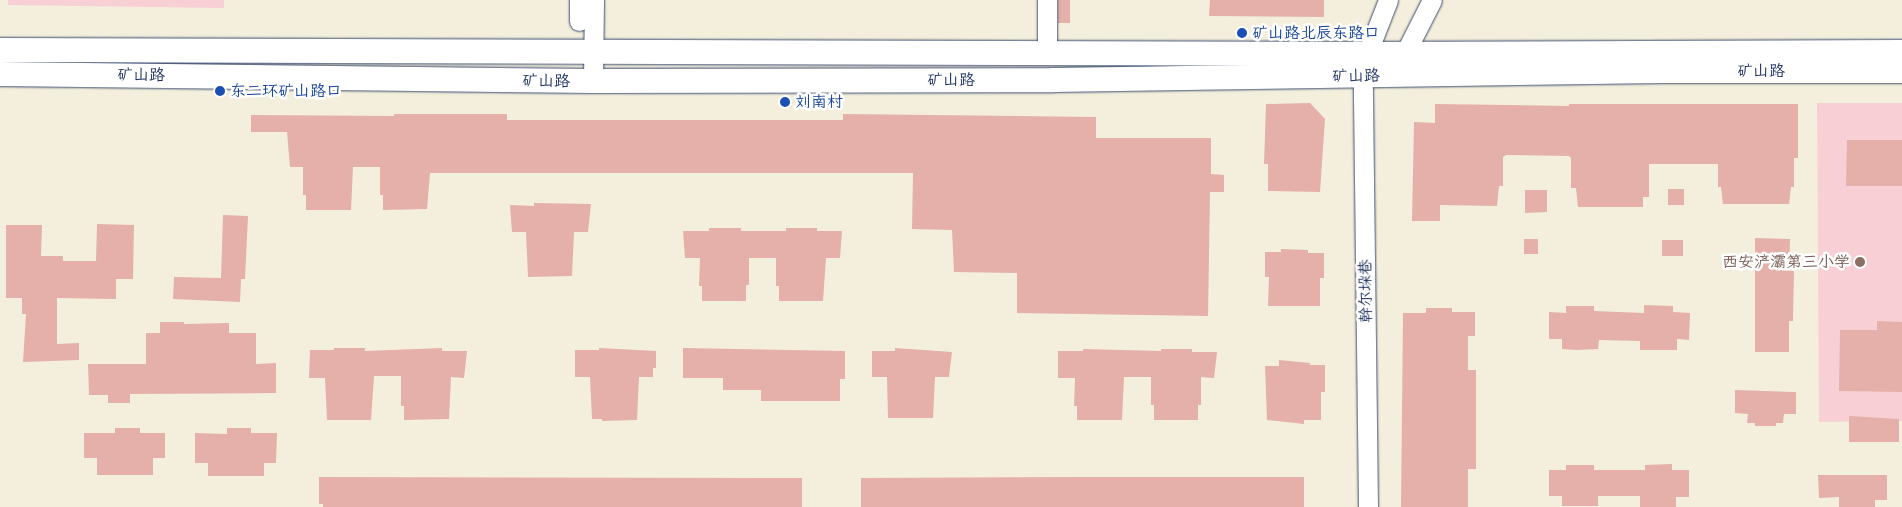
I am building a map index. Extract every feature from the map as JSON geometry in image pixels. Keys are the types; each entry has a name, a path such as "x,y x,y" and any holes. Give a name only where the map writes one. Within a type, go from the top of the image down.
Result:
{"main road":[{"name":"矿山路","path":"0,50 1047,53 1365,64 1902,71"},
{"name":"矿山路","path":"0,74 593,81 1053,80 1365,64 1405,53 1902,52"}],"street":[{"path":"579,0 579,21"},
{"path":"593,81 594,0"},
{"path":"1047,0 1047,53"},
{"path":"1365,64 1388,0"},
{"path":"1405,53 1432,0"},
{"name":"幹尔垛巷","path":"1365,64 1368,507"}],"shaded area":[{"path":"8,0 224,0 224,8 8,5"},
{"name":"西安浐灞第三小学","path":"1817,103 1902,103 1902,421 1819,422"}],"building":[{"path":"1058,0 1070,0 1070,23 1058,23"},
{"path":"1210,0 1324,0 1324,17 1209,16"},
{"path":"1310,103 1325,119 1320,192 1268,191 1268,164 1264,164 1266,104"},
{"path":"1435,104 1569,106 1569,104 1798,104 1798,158 1794,158 1794,187 1791,187 1789,204 1723,204 1721,187 1718,187 1718,164 1649,164 1649,197 1643,197 1643,207 1578,207 1576,188 1571,188 1571,158 1569,156 1506,155 1503,157 1503,186 1499,186 1497,206 1440,205 1440,221 1412,221 1414,122 1435,123"},
{"path":"394,114 507,114 507,120 843,120 843,114 1096,117 1096,138 1211,138 1211,174 1224,175 1224,192 1210,192 1208,316 1017,313 1017,273 954,272 952,230 912,229 913,173 430,173 427,209 383,210 383,195 380,195 380,167 353,167 351,210 306,210 306,195 303,195 303,167 290,167 287,132 251,132 251,115 394,116"},
{"path":"1847,140 1902,140 1902,186 1846,186"},
{"path":"1668,189 1684,189 1684,205 1668,205"},
{"path":"1525,190 1547,190 1547,212 1525,213"},
{"path":"534,203 591,204 588,232 574,232 572,276 528,277 526,232 512,232 510,205 534,206"},
{"path":"223,215 248,216 245,279 241,279 240,302 173,299 174,277 221,278"},
{"path":"97,224 134,225 133,279 116,279 116,299 57,298 57,344 79,343 79,360 23,362 26,314 22,314 22,298 6,298 6,225 42,225 41,256 63,256 63,261 96,261"},
{"path":"709,228 741,228 741,231 786,231 786,228 817,228 817,231 842,231 840,258 826,258 823,301 779,301 779,286 776,286 776,258 749,258 749,285 746,285 746,301 702,301 702,286 699,286 700,258 685,258 683,231 709,231"},
{"path":"1755,238 1790,239 1789,271 1794,271 1793,321 1789,321 1789,352 1755,352"},
{"path":"1524,239 1538,239 1538,254 1524,254"},
{"path":"1662,240 1683,240 1683,256 1662,256"},
{"path":"1281,249 1308,250 1308,253 1324,253 1324,278 1320,278 1320,306 1268,306 1269,277 1265,277 1265,252 1281,252"},
{"path":"1644,305 1673,306 1673,312 1690,313 1689,340 1677,339 1677,350 1640,350 1640,341 1599,340 1598,349 1577,350 1562,349 1562,339 1549,339 1549,312 1566,313 1566,306 1594,306 1594,311 1644,313"},
{"path":"1426,308 1452,308 1452,312 1475,312 1475,336 1468,336 1468,370 1476,370 1476,469 1468,469 1468,507 1401,507 1403,313 1426,313"},
{"path":"1877,321 1902,322 1902,392 1839,391 1840,330 1877,330"},
{"path":"160,322 184,322 184,324 229,323 229,333 256,333 256,364 276,363 276,393 130,394 130,403 108,403 108,395 89,395 88,364 146,364 146,333 160,333"},
{"path":"334,348 365,348 365,351 442,348 442,351 467,351 464,378 451,377 449,419 404,420 404,406 401,406 401,376 374,376 371,420 327,420 325,378 309,378 310,350 334,350"},
{"path":"599,348 656,351 656,368 653,368 653,377 639,377 637,420 602,421 602,419 592,419 590,377 575,377 575,350 599,350"},
{"path":"683,348 845,351 845,379 840,379 840,401 761,401 761,390 723,390 723,378 683,378"},
{"path":"895,348 952,352 949,377 935,377 933,418 888,418 887,377 872,377 872,351 895,351"},
{"path":"1083,349 1161,351 1161,349 1192,349 1192,352 1217,352 1214,378 1201,377 1201,405 1198,405 1198,420 1154,420 1154,405 1151,405 1151,377 1124,377 1122,420 1077,420 1077,406 1074,406 1075,378 1058,378 1058,351 1083,351"},
{"path":"1279,360 1310,363 1310,365 1325,365 1325,392 1321,392 1321,420 1304,420 1304,424 1267,420 1265,366 1279,366"},
{"path":"1735,390 1796,392 1796,414 1784,414 1783,423 1776,423 1776,426 1755,426 1755,423 1747,423 1748,414 1735,413"},
{"path":"1849,416 1899,419 1899,442 1849,442"},
{"path":"115,428 140,428 140,433 165,433 165,458 153,458 153,475 97,475 97,458 84,458 84,433 115,433"},
{"path":"227,428 251,428 251,433 277,433 276,463 264,463 264,476 208,476 208,463 195,463 195,433 227,434"},
{"path":"1672,464 1672,470 1689,470 1689,497 1676,497 1676,507 1640,507 1640,496 1598,496 1598,506 1562,506 1562,496 1549,496 1549,470 1566,470 1566,465 1594,465 1594,470 1645,470 1645,465"},
{"path":"1818,475 1887,475 1887,500 1875,500 1875,507 1839,507 1839,497 1819,498"},
{"path":"319,477 802,478 802,507 323,507 323,504 319,504"},
{"path":"1304,477 1304,507 861,507 861,478"}],"place":[{"name":"矿山路北辰东路口","path":"1242,33"},
{"name":"东二环矿山路口","path":"220,91"},
{"name":"刘南村","path":"785,102"},
{"name":"西安浐灞第三小学","path":"1860,262"}]}
